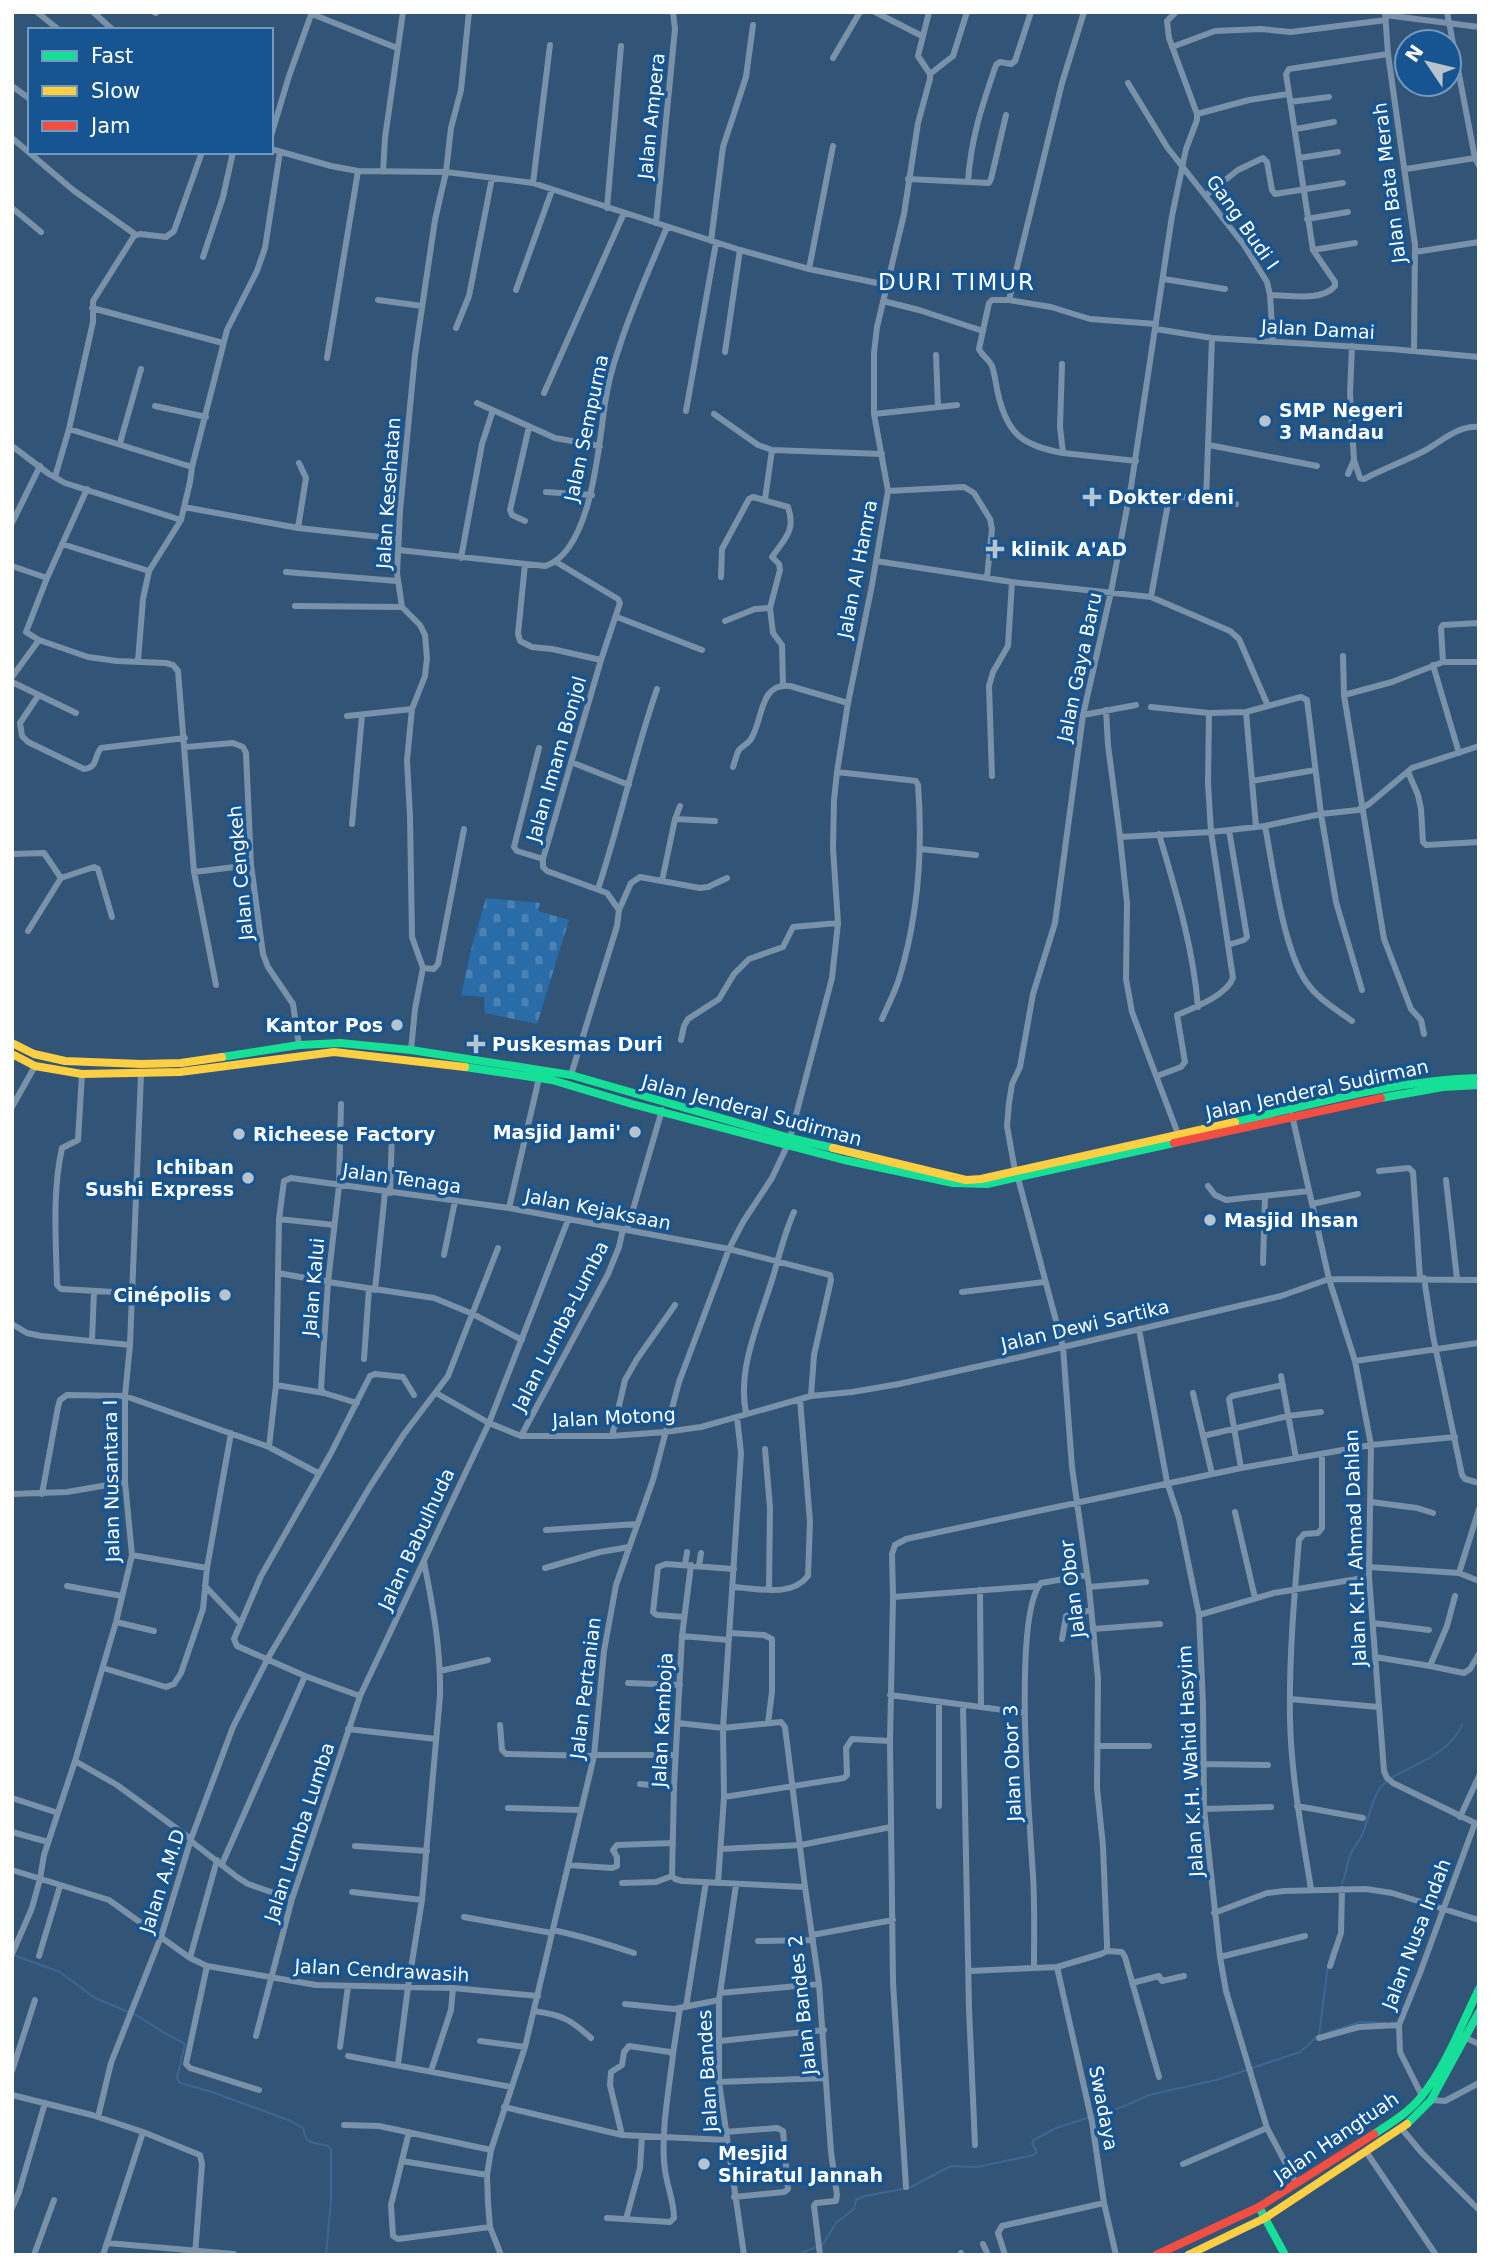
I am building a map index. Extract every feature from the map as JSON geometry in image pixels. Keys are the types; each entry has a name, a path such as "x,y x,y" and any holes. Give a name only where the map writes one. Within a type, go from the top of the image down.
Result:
{"main road":[{"name":"Jalan Jenderal Sudirman","path":"12,1043 34,1054 65,1061 141,1064 194,1061 299,1045 340,1043 569,1084 632,1104 789,1141"},
{"name":"Jalan Jenderal Sudirman","path":"12,1054 35,1066 82,1074 141,1074 199,1070 311,1054 411,1050 570,1075 679,1105 845,1160 953,1184 987,1184 1016,1174 1430,1085 1445,1079 1479,1079"},
{"name":"Jalan Jenderal Sudirman","path":"1144,1146 1178,1134 1357,1093 1430,1085 1479,1085"},
{"path":"632,1104 635,1094"},
{"name":"Jalan Hangtuah","path":"1156,2255 1259,2207 1402,2116 1422,2096 1479,1990"},
{"name":"Jalan Hangtuah","path":"1190,2254 1265,2218 1402,2129 1431,2100 1479,2012"},
{"path":"1259,2207 1285,2255"}],"street":[{"path":"37,12 57,28"},
{"path":"93,12 111,28"},
{"path":"383,172 385,138 403,12"},
{"name":"Jalan Kesehatan","path":"411,1050 423,968 412,937 407,760 412,709 425,676 427,658 425,635 420,625 402,607 397,581 399,539 411,384 435,220 461,90 469,12"},
{"name":"Jalan Ampera","path":"656,223 675,29 673,12"},
{"path":"833,58 860,12"},
{"path":"875,12 922,36"},
{"path":"929,12 918,56 930,74 953,56 967,12"},
{"path":"968,182 971,147 994,72 1000,62 1011,64 1015,61 1031,12"},
{"path":"1084,12 1062,83 1009,300 990,301 979,349 990,363 1006,419 1028,444 1063,453 1136,461"},
{"path":"1177,12 1169,18 1166,25 1197,114 1249,100 1288,94"},
{"path":"1447,12 1475,158 1479,166"},
{"path":"273,129 312,13 397,48"},
{"path":"1172,47 1214,31 1261,29 1291,32 1385,16 1479,27"},
{"name":"Jalan Bata Merah","path":"1385,16 1415,252 1414,351"},
{"path":"686,411 714,242 723,147 746,77 753,24"},
{"path":"533,183 550,45"},
{"path":"607,208 621,46"},
{"path":"1270,295 1322,294 1335,286 1313,250 1286,74 1289,69 1388,54"},
{"name":"Jalan Al Hamra","path":"789,1141 832,978 838,923 833,848 837,772 888,491 874,414 874,353 883,301 904,214 918,123 930,74"},
{"name":"Gang Budi I","path":"1128,83 1167,147 1244,245 1267,282 1273,342"},
{"path":"12,86 28,98"},
{"path":"1290,102 1329,97"},
{"name":"Jalan Gaya Baru","path":"1016,1174 1007,1126 1012,1084 1020,1067 1033,994 1055,923 1083,715 1111,592 1136,461 1172,216 1182,164 1197,114"},
{"path":"908,179 987,183 991,179 1006,115"},
{"path":"1296,129 1334,122"},
{"path":"12,138 28,152"},
{"path":"809,269 833,146"},
{"path":"273,150 358,171 446,172 533,183 740,250 809,269 887,285"},
{"path":"138,660 143,599 149,571 181,520 227,330 257,271 265,248 280,152"},
{"path":"1299,158 1338,152"},
{"path":"31,154 73,190 136,234 166,237 176,228 201,154"},
{"path":"203,257 223,197 233,154"},
{"path":"1206,195 1238,170 1263,158 1267,162 1275,194 1343,183"},
{"path":"1406,169 1475,158"},
{"path":"327,358 358,171"},
{"path":"456,328 469,296 492,178"},
{"path":"516,290 552,190"},
{"path":"12,208 41,232"},
{"path":"1307,219 1348,212"},
{"path":"544,393 624,213"},
{"name":"Jalan Sempurna","path":"556,562 574,538 592,495 610,378 618,350 667,227"},
{"path":"55,477 69,429 93,321 95,297 136,234"},
{"path":"1415,252 1479,242"},
{"path":"1313,250 1355,243"},
{"path":"725,352 740,250"},
{"path":"1164,279 1225,289"},
{"path":"378,300 422,306"},
{"name":"Jalan Damai","path":"1009,300 1051,307 1090,319 1156,326 1212,338 1479,357"},
{"path":"883,301 983,331"},
{"path":"92,308 223,343"},
{"path":"1206,500 1212,338"},
{"path":"1352,346 1350,393 1354,460 1360,478 1364,479 1423,451 1456,432 1479,427"},
{"path":"936,355 938,407"},
{"path":"1062,365 1060,427 1063,453"},
{"path":"120,443 141,369"},
{"path":"477,403 555,438 600,446"},
{"path":"874,414 957,405"},
{"path":"155,406 206,417"},
{"path":"461,558 482,444 493,410"},
{"path":"714,414 748,439 772,450 882,454"},
{"path":"525,521 512,515 510,510 529,427"},
{"path":"69,429 192,467"},
{"path":"1209,445 1317,466"},
{"path":"12,446 65,483 181,520"},
{"path":"765,499 772,450"},
{"path":"1348,474 1354,460"},
{"path":"298,528 306,478 299,463"},
{"path":"12,523 40,466"},
{"path":"888,491 964,487 970,489 992,524 987,577"},
{"path":"87,489 26,630 28,635 88,657 166,663 176,668 180,681 194,872 216,985"},
{"path":"546,492 592,495"},
{"path":"1151,597 1169,498 1177,496 1236,504"},
{"path":"720,577 722,550 751,498 765,499 788,507 792,524 789,535 772,557 779,564 780,570 770,608 773,633 782,645 783,685"},
{"path":"184,508 298,528 399,539"},
{"path":"62,544 149,571"},
{"path":"399,550 545,566 556,562 618,599 620,603 617,617 702,650"},
{"path":"877,561 1012,582 1151,597 1230,631 1239,639 1268,706"},
{"path":"525,564 518,634 520,641 532,647 601,660"},
{"path":"12,566 47,579"},
{"path":"286,572 397,581"},
{"path":"992,776 989,686 993,672 1008,646 1012,582"},
{"path":"295,606 402,607"},
{"path":"725,621 755,609 770,608"},
{"name":"Jalan Imam Bonjol","path":"617,617 601,660 543,859 543,867 547,871 607,893 619,910"},
{"path":"1443,662 1443,625 1479,623"},
{"path":"39,639 12,679 38,696 76,713"},
{"path":"1343,656 1344,695 1384,939 1411,1009 1422,1020 1424,1034"},
{"path":"1344,695 1392,682 1443,662 1479,662"},
{"path":"1433,665 1459,753"},
{"path":"733,767 740,748 752,738 768,694 783,685 848,703"},
{"path":"598,889 657,689"},
{"path":"38,696 20,723 22,736 28,742 84,769 95,764 98,750 101,748 185,743"},
{"path":"1151,707 1209,713 1246,712 1301,697 1307,700 1321,814 1336,902 1362,990"},
{"path":"1083,715 1136,705"},
{"path":"347,716 412,709"},
{"path":"1106,710 1127,902 1126,979 1132,1012 1178,1134"},
{"path":"1246,712 1255,827"},
{"path":"1157,1076 1184,1065 1186,1059 1177,1017 1198,1007 1231,983 1233,974 1211,832 1208,783 1209,713"},
{"path":"352,824 362,716"},
{"name":"Jalan Cengkeh","path":"185,743 233,743 245,750 251,865 263,954 268,967 293,1004 299,1045"},
{"path":"1120,837 1265,826 1363,808 1412,768 1479,746"},
{"path":"539,748 514,847 517,851 543,859"},
{"path":"571,762 629,785"},
{"path":"1252,781 1315,770"},
{"path":"837,772 917,782 921,849 909,942 898,983 883,1018"},
{"path":"1408,772 1418,795 1423,842 1426,845 1479,842"},
{"path":"662,881 680,806"},
{"path":"675,818 715,821"},
{"path":"1265,826 1294,959 1310,986 1323,1000 1352,1021"},
{"path":"423,968 434,969 438,964 464,830"},
{"path":"1228,945 1247,937 1229,830"},
{"path":"1159,834 1183,912 1195,966 1198,1007"},
{"path":"921,849 976,855"},
{"path":"12,854 44,853 61,878"},
{"path":"194,872 251,865"},
{"path":"28,930 61,878 96,867 112,917"},
{"path":"570,1075 617,926 619,910 634,879 640,877 700,888 727,878"},
{"path":"681,1040 688,1019 719,999 734,974 749,959 782,947 793,927 838,923"},
{"path":"12,1107 35,1066"},
{"path":"82,1074 78,1140 62,1148 59,1170 55,1226 57,1285 61,1289 132,1293"},
{"name":"Jalan Nusantara I","path":"12,1954 32,1908 48,1842 103,1668 132,1555 125,1482 125,1395 131,1345 141,1074"},
{"name":"Jalan Kejaksaan","path":"539,1078 509,1208 729,1249 827,1273 832,1278 814,1355 811,1396"},
{"name":"Jalan Kalui","path":"323,1392 328,1282 339,1186 341,1104"},
{"name":"Jalan Lumba-Lumba","path":"521,1436 608,1274 625,1230 662,1110"},
{"name":"Jalan K.H. Ahmad Dahlan","path":"1292,1115 1329,1279 1355,1361 1371,1445 1369,1577 1384,1771 1390,1781 1477,1824"},
{"path":"364,1359 387,1192 392,1133"},
{"name":"Jalan Pertanian","path":"501,2255 490,2227 487,2175 491,2150 525,2047 594,1756 606,1637 616,1585 653,1480 679,1382 729,1249 772,1178 789,1141"},
{"path":"1378,1171 1409,1168 1413,1172 1422,1278 1463,1476 1479,1483"},
{"name":"Jalan Obor","path":"1016,1174 1063,1347 1076,1503 1089,1587 1098,1679 1097,1788 1103,1846 1107,1951"},
{"name":"Jalan Tenaga","path":"279,1219 283,1183 291,1178 509,1208"},
{"path":"1446,1180 1457,1279"},
{"path":"1208,1186 1214,1195 1226,1200 1309,1191"},
{"path":"1312,1204 1358,1194"},
{"path":"1263,1263 1265,1197"},
{"path":"444,1255 456,1201"},
{"path":"746,1413 743,1385 749,1352 794,1212"},
{"path":"269,1447 276,1385 279,1219 334,1225"},
{"path":"278,1273 434,1298 473,1314 522,1340 568,1220"},
{"name":"Jalan A.M.D","path":"98,2118 106,2081 161,1937 191,1840 233,1727 268,1658 390,1455 448,1376 498,1248"},
{"name":"Jalan Dewi Sartika","path":"701,1427 811,1396 899,1384 1281,1297 1329,1279 1479,1280"},
{"path":"961,1292 1044,1282"},
{"path":"92,1341 93,1291"},
{"path":"612,1436 625,1380 675,1305"},
{"path":"12,1324 27,1333 41,1336 131,1345"},
{"name":"Jalan K.H. Wahid Hasyim","path":"1139,1329 1167,1482 1179,1518 1199,1615 1204,1809 1214,1913 1226,1991 1266,2128 1296,2183"},
{"name":"Jalan Babulhuda","path":"360,1696 489,1423 522,1340"},
{"path":"1355,1361 1478,1343"},
{"path":"360,1696 304,1676 235,1644 234,1639 261,1576 369,1378 374,1374 404,1377 414,1395"},
{"path":"1281,1376 1296,1458"},
{"path":"276,1385 323,1392 357,1403"},
{"path":"1241,1468 1230,1398 1283,1385"},
{"name":"Jalan Motong","path":"436,1393 489,1423 521,1436 612,1436 701,1427"},
{"path":"1193,1393 1212,1474"},
{"path":"43,1494 58,1407 64,1396 125,1395 269,1447 318,1473"},
{"path":"733,1587 788,1589 808,1576 810,1522 800,1399"},
{"path":"1203,1436 1289,1416 1321,1412"},
{"path":"718,1883 724,1797 723,1728 741,1453 737,1417"},
{"path":"103,1668 166,1687 174,1685 181,1673 203,1609 207,1568 232,1433"},
{"path":"906,2187 893,1983 890,1741 892,1549 899,1542 1167,1482 1371,1445 1455,1437"},
{"path":"765,1449 770,1508 769,1589"},
{"path":"1311,1889 1297,1806 1290,1699 1299,1540 1304,1534 1318,1533 1322,1528 1322,1455"},
{"path":"12,1494 43,1494 125,1482"},
{"path":"1371,1502 1404,1505 1433,1513"},
{"path":"1458,1573 1479,1509"},
{"path":"1235,1512 1255,1598"},
{"path":"546,1530 637,1524"},
{"path":"545,1568 600,1552 629,1547"},
{"path":"687,1552 691,1566"},
{"path":"691,1566 701,1553"},
{"path":"132,1555 207,1568"},
{"path":"398,2064 422,1900 440,1671 435,1619 423,1560"},
{"name":"Jalan Kamboja","path":"673,1876 674,1787 682,1636 691,1566"},
{"path":"684,1618 657,1615 653,1612 658,1567 734,1569"},
{"path":"1369,1567 1458,1573 1479,1581"},
{"path":"893,1597 1038,1586 1046,1581 1087,1575"},
{"path":"1199,1615 1295,1589 1369,1577"},
{"path":"1089,1587 1146,1583"},
{"path":"67,1586 122,1596"},
{"path":"205,1586 240,1623"},
{"name":"Jalan Obor 3","path":"1034,1968 1033,1877 1025,1713 1027,1631 1038,1586"},
{"path":"980,1590 981,1707"},
{"path":"1430,1666 1447,1626 1455,1596"},
{"path":"1062,1639 1066,1616 1091,1610"},
{"path":"116,1622 154,1631"},
{"path":"1373,1623 1429,1630"},
{"path":"1093,1629 1160,1624"},
{"path":"678,1723 723,1728 768,1723 772,1692 772,1639 764,1635 682,1636"},
{"path":"1375,1657 1464,1672 1470,1669 1479,1654"},
{"path":"440,1671 488,1660"},
{"path":"190,1958 219,1862 304,1676"},
{"path":"628,1683 680,1685"},
{"path":"890,1695 1025,1713"},
{"name":"Jalan Lumba Lumba","path":"256,2036 292,1899 360,1696"},
{"path":"1290,1699 1378,1707"},
{"path":"939,1702 939,1806"},
{"path":"962,1705 975,2146"},
{"name":"Jalan Bandes 2","path":"768,1723 781,1722 786,1733 824,2030 831,2152 838,2198 815,2204 820,2254"},
{"path":"500,1725 502,1750 506,1754 676,1755"},
{"path":"348,1729 436,1739"},
{"path":"724,1797 844,1778 847,1775 846,1748 852,1740 890,1741"},
{"path":"1097,1746 1149,1746"},
{"path":"75,1761 117,1785 248,1884 292,1899"},
{"path":"1203,1763 1268,1765"},
{"path":"1460,1817 1479,1776"},
{"path":"640,1784 674,1787"},
{"path":"12,1797 58,1813"},
{"path":"1297,1806 1363,1818"},
{"path":"1204,1809 1271,1807"},
{"path":"508,1808 581,1810"},
{"name":"Jalan Nusa Indah","path":"1422,2096 1400,2052 1399,2025 1477,1824"},
{"path":"721,1849 801,1845 891,1827"},
{"path":"12,1832 48,1842"},
{"path":"568,1865 612,1868 617,1866 617,1857 613,1850 617,1845 673,1843"},
{"path":"355,1846 427,1851"},
{"name":"Jalan Cendrawasih","path":"12,1870 109,1900 190,1958 207,1966 316,1985 453,1989 538,1996"},
{"path":"622,1883 656,1882 673,1876 679,1880 736,1885 805,1887"},
{"path":"607,2218 670,2222 674,2218 664,2169 665,2137 673,2054 706,1882"},
{"name":"Jalan Bandes","path":"736,1885 720,1996 719,2082 744,2255"},
{"path":"39,1956 60,1886"},
{"path":"1214,1913 1267,1894 1311,1889 1366,1889 1392,1893 1479,1920"},
{"path":"1330,1966 1341,1933 1342,1889"},
{"path":"352,1892 422,1900"},
{"path":"464,1917 583,1937 634,1953"},
{"path":"758,1941 812,1938 893,1920"},
{"path":"1220,1957 1288,1938 1305,1936"},
{"path":"969,1971 1057,1967 1107,1951 1124,1954 1159,2077"},
{"path":"207,1966 186,2064 190,2068 259,2090"},
{"name":"Swadaya","path":"1057,1967 1092,2122 1104,2203 1116,2255"},
{"path":"1132,1983 1159,1976 1162,1981 1184,1976"},
{"path":"625,2004 683,2007 720,1996 819,1984"},
{"path":"340,2047 348,1986"},
{"path":"431,2071 451,2010 453,1989"},
{"path":"12,2071 35,2000"},
{"path":"534,2011 568,2019 591,2038"},
{"path":"1319,2038 1359,2027 1399,2025"},
{"path":"720,2041 824,2030"},
{"path":"1466,2038 1479,2044"},
{"path":"480,2041 525,2047"},
{"path":"622,2135 610,2085 611,2073 622,2066 629,2046 665,2049 673,2054"},
{"path":"348,2056 511,2087"},
{"path":"719,2082 826,2078"},
{"path":"1431,2100 1445,2101 1479,2082"},
{"path":"12,2095 144,2132 200,2155 202,2164 195,2252"},
{"path":"12,2208 45,2103"},
{"path":"504,2107 622,2135 725,2136 778,2128 783,2132 788,2189 784,2192 734,2197"},
{"path":"344,2126 379,2126 491,2150"},
{"path":"1183,2164 1266,2128"},
{"path":"1402,2129 1479,2210"},
{"path":"103,2255 144,2132"},
{"path":"409,2132 391,2206 394,2238 490,2227"},
{"path":"626,2219 640,2168 642,2136"},
{"path":"1367,2153 1436,2255"},
{"path":"402,2161 487,2175"},
{"path":"34,2255 54,2200"},
{"path":"1005,2255 998,2233 1002,2226 1104,2203"},
{"path":"107,2243 234,2254"},
{"path":"983,2244 988,2255"}],"green space":[{"path":"486,898 540,903 538,911 569,920 537,1024 485,1013 484,997 461,995"}],"waterway":[{"path":"1391,1778 1441,1751 1462,1725"},
{"path":"1342,1883 1351,1853 1364,1830 1377,1792 1387,1781"},
{"path":"1330,1957 1334,1946"},
{"path":"13,1955 60,1972 95,1998 136,2015 185,2044 177,2078 180,2083 291,2121 303,2128 308,2141 328,2146 331,2149 331,2201 326,2255"},
{"path":"1319,2035 1328,1966"},
{"path":"1326,2033 1360,2022 1386,2023"},
{"path":"1252,2068 1300,2052 1318,2036"},
{"path":"909,2188 951,2166 977,2167 1034,2155 1037,2152 1032,2144 1034,2140 1056,2128 1122,2107 1149,2095 1247,2070"},
{"path":"797,2255 823,2244 836,2223 854,2209 856,2200 903,2189"}],"traffic: fast":[{"path":"222,1057 299,1045 340,1043 411,1050 571,1075 833,1148"},
{"path":"465,1067 552,1080 844,1160 953,1183 987,1184 1174,1143"},
{"path":"1235,1122 1386,1088 1479,1078"},
{"path":"1381,1098 1443,1087 1479,1085"},
{"path":"1374,2134 1411,2108 1430,2085 1446,2059 1479,1989"},
{"path":"1407,2124 1431,2100 1479,2012"},
{"path":"1259,2207 1285,2255"}],"traffic: slow":[{"path":"12,1043 34,1054 65,1061 181,1063 222,1057"},
{"path":"12,1054 35,1066 82,1074 180,1072 334,1052 465,1067"},
{"path":"833,1148 966,1180 981,1179 1235,1122"},
{"path":"1188,2255 1265,2218 1407,2124"}],"traffic: jam":[{"path":"1174,1143 1381,1098"},
{"path":"1156,2255 1259,2207 1374,2134"}],"place":[{"name":"SMP Negeri 3 Mandau","path":"1265,421"},
{"name":"Dokter deni","path":"1092,497"},
{"name":"klinik A'AD","path":"995,549"},
{"name":"Kantor Pos","path":"397,1025"},
{"name":"Puskesmas Duri","path":"476,1044"},
{"name":"Masjid Jami'","path":"635,1132"},
{"name":"Richeese Factory","path":"239,1134"},
{"name":"Ichiban Sushi Express","path":"248,1178"},
{"name":"Masjid Ihsan","path":"1210,1220"},
{"name":"Cinépolis","path":"225,1295"},
{"name":"Mesjid Shiratul Jannah","path":"704,2164"}],"district":[{"name":"DURI TIMUR","path":"957,282"}]}
